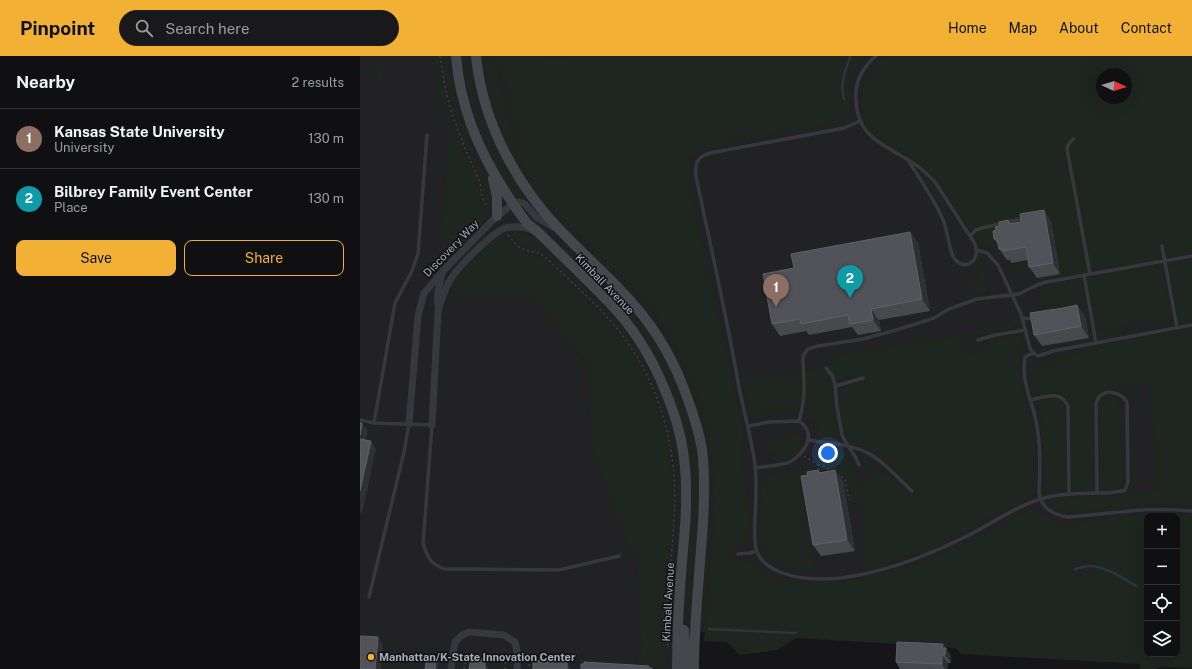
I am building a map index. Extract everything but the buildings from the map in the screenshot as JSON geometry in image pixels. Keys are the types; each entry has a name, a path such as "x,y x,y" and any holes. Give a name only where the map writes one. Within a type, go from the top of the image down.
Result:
{"main road":[{"name":"Kimball Avenue","path":"456,56 462,94 471,124 479,146 491,169 513,204 528,224 538,232 618,312 642,345 661,380 670,402 682,445 686,470 685,521 677,669"},
{"name":"Kimball Avenue","path":"476,56 478,78 483,100 499,142 514,170 544,213 607,276 645,317 670,358 693,414 702,448 704,497 703,530 694,642 694,669"},
{"path":"491,169 497,194 498,216"},
{"path":"680,594 686,652 686,669"}],"street":[{"path":"513,204 519,202 525,204 536,217 563,233"},
{"name":"Discovery Way","path":"409,424 418,316 424,293 443,271 498,216 513,204"},
{"name":"Discovery Way","path":"432,424 438,311 449,281 460,267 488,239 503,228 526,228 538,232"},
{"path":"438,311 438,287 443,271"},
{"path":"451,669 455,642 462,635 470,632 504,635 515,642 518,657 517,669"}],"lane":[{"path":"876,56 866,65 857,84 855,99 860,121 873,139 883,146 908,160 918,166 935,182 970,236 976,250 976,257 970,263 961,264 953,258 946,230 937,207 908,160"},
{"path":"860,121 844,128 710,153 698,160 695,168 743,404 749,426 755,468 756,489 754,539 760,558 773,569 790,575 815,578 847,577 865,574 906,562 947,546 1011,512 1040,499 1054,495 1097,493 1124,490 1128,482 1127,402 1121,395 1115,393 1101,395 1096,404 1097,493"},
{"path":"374,424 395,303 412,271 418,254 427,135"},
{"path":"1073,139 1068,145 1067,149 1090,274"},
{"path":"970,236 976,230 982,228 1025,218"},
{"path":"1162,246 1177,328"},
{"path":"976,250 987,253 994,260 1006,281 1022,318 1027,339 1033,353 1038,356 1053,351 1192,325"},
{"path":"799,421 804,397 803,362 804,356 808,349 862,339 896,330 934,318 949,309 977,299 1019,294 1046,282 1192,256"},
{"path":"1084,275 1096,343"},
{"path":"1022,318 1038,320"},
{"path":"978,340 996,335 1026,330"},
{"path":"1033,353 1025,357 1024,379 1034,412 1039,437 1039,493 1040,499 1044,506 1060,516 1068,517 1138,510 1192,510"},
{"path":"826,368 834,378 840,427 845,441 859,465"},
{"path":"835,386 863,378"},
{"path":"1030,400 1054,395 1063,398 1066,402 1068,407 1069,494"},
{"path":"360,420 374,424 432,424 423,544 429,559 436,566 445,569 558,570 619,556"},
{"path":"749,426 769,422 799,421 804,425 808,433 808,440 796,458 788,462 755,468"},
{"path":"369,597 404,452 409,424"},
{"path":"808,440 848,446 863,451 875,457 912,491"},
{"path":"738,554 757,551"}],"path":[{"path":"440,56 446,92 452,114 480,182 482,197 489,209"},
{"path":"507,234 513,242 523,249 544,256 593,302 624,338 649,378 664,421 670,444 675,476 676,492 666,618 668,650"},
{"path":"804,456 845,479 849,500"},
{"path":"818,465 820,475"},
{"path":"505,669 506,655"},
{"path":"529,658 529,669"},
{"path":"464,669 464,665 469,659 476,659"},
{"path":"484,660 505,661"}],"shaded area":[{"path":"360,56 1192,56 1192,658 1176,657 1180,657 1180,513 1144,513 1144,655 767,632 700,632 671,630 673,669 360,669"},
{"path":"435,56 438,56 446,99 454,126 466,158 476,177 481,199 491,216 450,256 439,242 445,182 448,124 439,92"},
{"path":"442,56 446,56 454,96 462,124 481,168 493,189 493,211 485,199 481,178 455,117 445,77"},
{"path":"461,56 467,56 476,105 481,119 507,168 526,198 524,199 517,194 511,193 497,170 480,132 469,100"},
{"path":"486,56 490,56 498,72 513,134 513,153 525,176 543,202 530,186 497,122 499,121 498,117 496,118 488,90"},
{"path":"493,56 566,58 567,56 848,56 844,66 840,86 841,98 843,102 846,99 845,83 853,56 865,56 857,67 851,80 849,89 850,107 848,115 845,119 831,125 735,141 707,148 695,154 691,161 691,183 700,230 742,424 743,474 751,522 748,543 740,549 735,550 733,554 734,558 756,564 774,577 782,579 807,582 847,581 891,571 922,561 976,538 1028,509 1033,508 1038,510 1054,521 1064,524 1131,515 1144,515 1144,657 1180,657 1180,514 1192,515 1192,668 1159,667 1155,669 1140,669 1140,664 960,654 957,649 947,647 796,638 778,650 740,655 727,642 704,641 712,547 714,500 711,454 702,413 696,394 678,350 659,319 624,278 550,204 521,164 515,150 516,131 501,72","holes":["1090,559 1099,563 1095,572 1084,575 1072,572 1071,568 1074,564"]},
{"path":"886,56 1192,56 1192,254 1168,258 1164,257 1160,260 1093,272 1091,271 1039,282 1037,278 1051,221 1000,249 997,250 990,246 984,246 963,220 935,177 916,161 882,141 869,126 863,113 861,100 865,81 873,67"},
{"path":"382,61 384,64 383,79 381,81 377,81 377,75 360,73 360,67 379,67 379,62"},
{"path":"911,174 927,193 936,207 945,230 949,256 954,265 958,268 956,273 950,263 943,232 936,212 925,192"},
{"path":"920,174 929,181 940,196 950,211 949,216 947,217 944,215"},
{"path":"547,206 616,274 641,302 655,321 679,361 688,382 703,427 708,451 706,451 696,409 687,384 677,360 657,326 637,300 612,272 546,207"},
{"path":"497,224 500,227 443,287 452,268 473,245"},
{"path":"514,232 527,234 536,239 611,313 610,316 617,320 646,362 666,406 678,454 681,479 681,516 675,598 672,600 672,604 674,606 671,653 669,627 677,541 678,488 673,446 661,405 643,366 620,331 593,300 546,255 523,246 510,233"},
{"path":"504,235 520,250 547,261 602,315 632,353 653,394 666,437 672,482 673,505 665,634 667,669 661,669 660,666 656,664 637,665 638,656 642,656 637,558 626,542 593,455 586,362 530,295 449,295 455,280 465,267 494,240 496,241"},
{"path":"985,256 984,260 988,286 987,292 986,294 977,296 970,286 962,279 971,279 980,274 978,272 982,269 977,264"},
{"path":"1023,258 1025,267 1032,267 1035,272 1009,277 1011,276 1009,263 1023,261"},
{"path":"1192,259 1192,322 1179,323 1168,266 1169,263 1172,262"},
{"path":"1160,264 1162,265 1172,324 1098,338 1087,277","holes":["1162,320 1163,325 1110,334 1109,329"]},
{"path":"1082,277 1093,336 1092,339 1081,340 1090,338 1085,316 1038,324 1042,347 1054,346 1049,348 1041,347 1036,341 1034,333 1034,326 1036,323 1043,322 1045,319 1044,305 1039,297 1040,286"},
{"path":"987,301 991,302 992,304 994,316 997,322 1003,325 1008,325 1013,317 1016,319 1017,326 1008,331 964,338 963,340 966,353 983,350 986,341 990,339 1016,335 1021,336 1023,340 1020,357 1020,372 1035,433 1036,484 1032,497 931,549 872,569 865,568 862,562 864,543 858,502 847,503 843,481 826,484 830,472 844,480 847,501 851,501 847,478 815,460 820,449 817,447 818,444 839,447 849,452 858,483 864,483 868,478 868,471 864,459 864,457 866,457 911,496 917,496 918,492 877,454 852,442 844,434 839,416 838,406 840,397 844,389 850,384 859,383 858,374 844,379 837,379 834,373 825,364 828,363 828,356 852,351 918,342 979,331 995,326 989,308 986,305 978,303"},
{"path":"625,308 647,329 662,351 683,402 695,444 698,461 700,500 692,619 689,618 688,575 691,505 690,470 683,430 678,411 663,373 642,337 622,311"},
{"path":"1192,327 1192,507 1167,504 1143,505 1076,513 1064,512 1053,508 1049,501 1058,498 1108,495 1120,496 1128,492 1144,493 1157,491 1157,452 1152,442 1154,439 1154,422 1152,418 1145,416 1147,413 1150,414 1152,412 1149,403 1150,387 1146,384 1136,384 1125,388 1101,390 1093,398 1094,484 1090,490 1077,490 1071,488 1069,402 1058,392 1041,394 1031,393 1027,375 1030,362 1054,365 1054,359 1056,357 1078,353 1082,348"},
{"path":"821,367 832,381 838,434 840,439 838,441 820,439 812,419 805,414 792,412 769,412 752,418 750,416 741,377 771,376"},
{"path":"1112,396 1119,402 1123,483 1119,488 1110,490 1100,489 1099,478 1101,470 1099,471 1098,468 1100,423 1098,421 1100,416 1098,414 1097,406 1100,398"},
{"path":"1053,397 1061,401 1065,408 1066,484 1065,489 1062,491 1047,491 1044,489 1044,443 1039,406 1042,401"},
{"path":"792,432 799,434 800,437 799,446 793,454 785,458 780,458 770,451 768,446 770,439 784,437"},
{"path":"708,451 711,508 705,603 703,603 710,499"},
{"path":"811,466 813,467 816,483 814,516 805,519 812,556 816,566 813,571 801,572 776,563 769,557 763,549 760,541 759,522 763,484 767,475 777,472 792,471 800,471 801,473"}],"waterway":[{"path":"844,99 843,83 850,57"},
{"path":"1075,569 1094,566 1113,573 1136,586"},
{"path":"709,629 796,633"}],"place":[{"name":"Bilbrey Family Event Center","path":"850,298"},
{"name":"Kansas State University","path":"776,307"},
{"name":"Manhattan/K-State Innovation Center","path":"371,657"}]}
